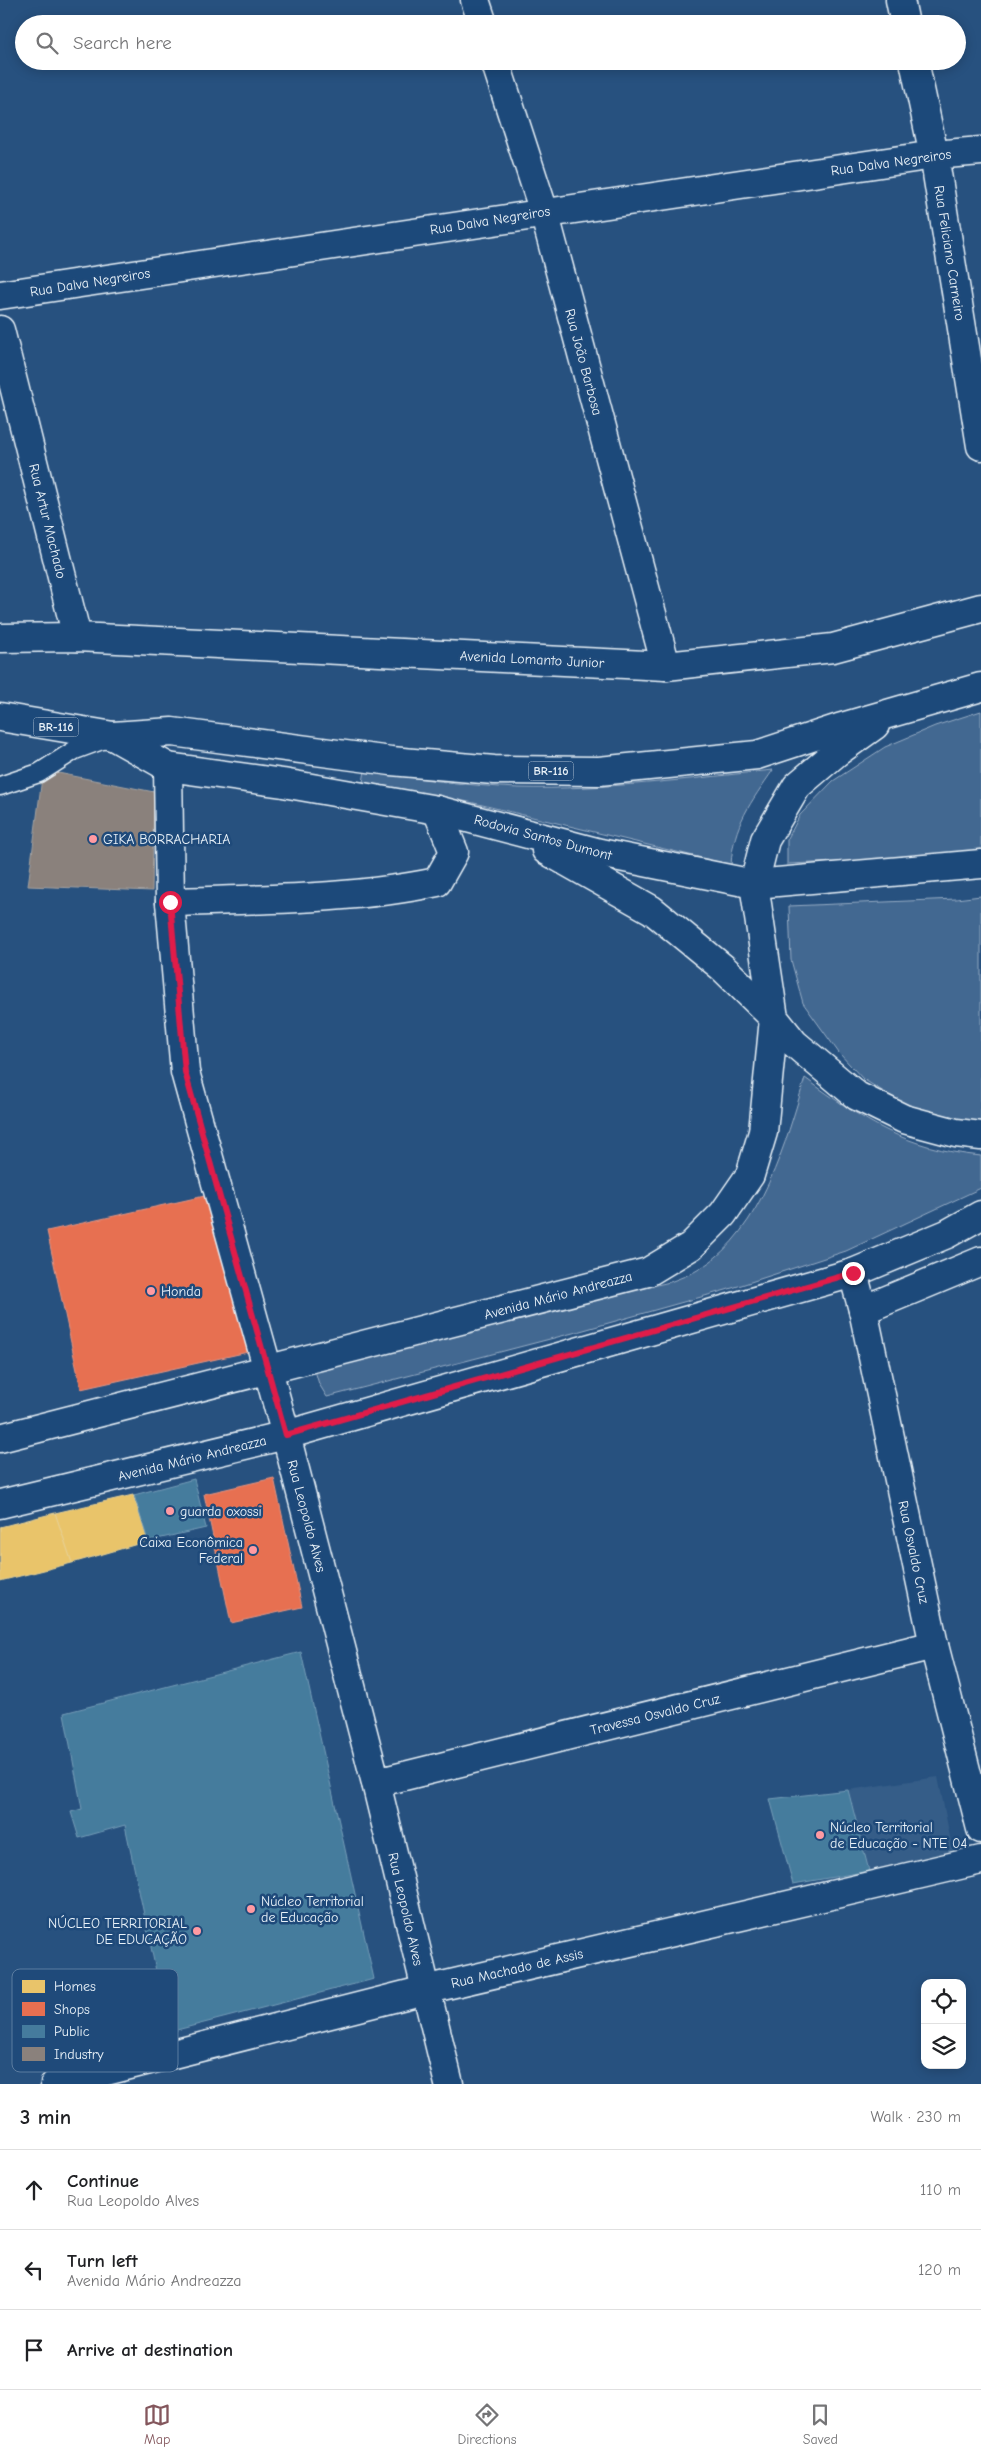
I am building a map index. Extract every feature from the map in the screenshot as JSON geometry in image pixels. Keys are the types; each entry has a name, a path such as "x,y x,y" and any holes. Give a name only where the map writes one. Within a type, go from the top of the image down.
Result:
{"main road":[{"path":"475,0 479,15"},
{"path":"900,0 903,15"},
{"name":"Rua João Barbosa","path":"498,70 544,212 666,666"},
{"name":"Rua Feliciano Carneiro","path":"916,70 934,155 981,446"},
{"name":"Rua Dalva Negreiros","path":"0,295 544,212 934,155 981,151"},
{"name":"Rua Artur Machado","path":"0,330 77,637"},
{"name":"Avenida Lomanto Junior","path":"77,637 666,666 833,648 981,608"},
{"path":"0,638 77,637"},
{"name":"Rodovia Santos Dumont","path":"0,717 113,736 172,732 391,761 494,770 599,771 757,755 893,712 981,687"},
{"path":"754,884 765,840 797,786 837,752 893,712"},
{"name":"Rodovia Santos Dumont","path":"113,736 168,767 283,783 437,810 600,853 754,884 981,864"},
{"name":"Rua Leopoldo Alves","path":"168,767 170,902 185,1072 286,1435 376,1783 449,2084"},
{"path":"170,902 308,897 412,887 437,882 454,852 437,810"},
{"path":"491,823 580,868 652,910 723,968 774,1018 794,1043 857,1096 904,1119 956,1133 981,1136"},
{"name":"Avenida Mário Andreazza","path":"0,1438 648,1272 691,1246 723,1214 750,1175 763,1132 774,1018 754,884"},
{"name":"Avenida Mário Andreazza","path":"0,1504 286,1435 853,1273 947,1234 981,1215"},
{"path":"863,1310 981,1261"},
{"name":"Rua Osvaldo Cruz","path":"853,1273 863,1310 934,1646 981,1829"},
{"name":"Travessa Osvaldo Cruz","path":"376,1783 934,1646"},
{"name":"Rua Machado de Assis","path":"178,2053 425,1990 981,1860"},
{"name":"Rua Machado de Assis","path":"55,2084 102,2072"}],"lane":[{"path":"0,786 39,773 75,750 113,736"}],"shaded area":[{"path":"981,711 981,852 940,858 787,864 787,840 800,815 833,781 885,747 935,726"},
{"path":"773,770 744,814 735,838 731,865 474,803 363,782 365,771 500,787 551,788 646,783"},
{"path":"981,896 981,1125 918,1113 863,1079 839,1053 803,1003 791,960 789,906 956,899"},
{"path":"805,1078 847,1108 887,1130 930,1147 981,1156 981,1188 846,1251 726,1290 573,1333 327,1397 319,1384 313,1364 670,1282 701,1268 722,1252 756,1208 780,1156"},
{"path":"938,1777 953,1852 869,1871 848,1790"}],"building: Homes":[{"path":"133,1495 148,1541 72,1563 55,1513"},
{"path":"55,1513 72,1563 0,1581 0,1527"}],"building: Shops":[{"name":"Honda","path":"218,1193 257,1350 81,1389 47,1231"},
{"name":"Caixa Econômica Federal","path":"274,1478 302,1607 231,1623 204,1494"}],"building: Public":[{"name":"guarda oxossi","path":"194,1479 206,1528 148,1541 134,1495"},
{"name":"Núcleo Territorial de Educação","path":"301,1652 374,1979 178,2030 178,1969 156,1969 125,1825 79,1838 71,1812 82,1809 64,1713"},
{"name":"Núcleo Territorial de Educação - NTE 04","path":"848,1790 869,1871 793,1884 770,1799"}],"building: Industry":[{"name":"GIKA BORRACHARIA","path":"43,770 154,792 152,891 28,886"}],"place":[{"name":"GIKA BORRACHARIA","path":"93,839"},
{"name":"Honda","path":"151,1291"},
{"name":"guarda oxossi","path":"170,1511"},
{"name":"Caixa Econômica Federal","path":"253,1550"},
{"name":"Núcleo Territorial de Educação - NTE 04","path":"820,1835"},
{"name":"Núcleo Territorial de Educação","path":"251,1909"},
{"name":"NÚCLEO TERRITORIAL DE EDUCAÇÃO","path":"197,1931"}],"route":[{"path":"170,902 185,1072 286,1435 853,1273"}]}
